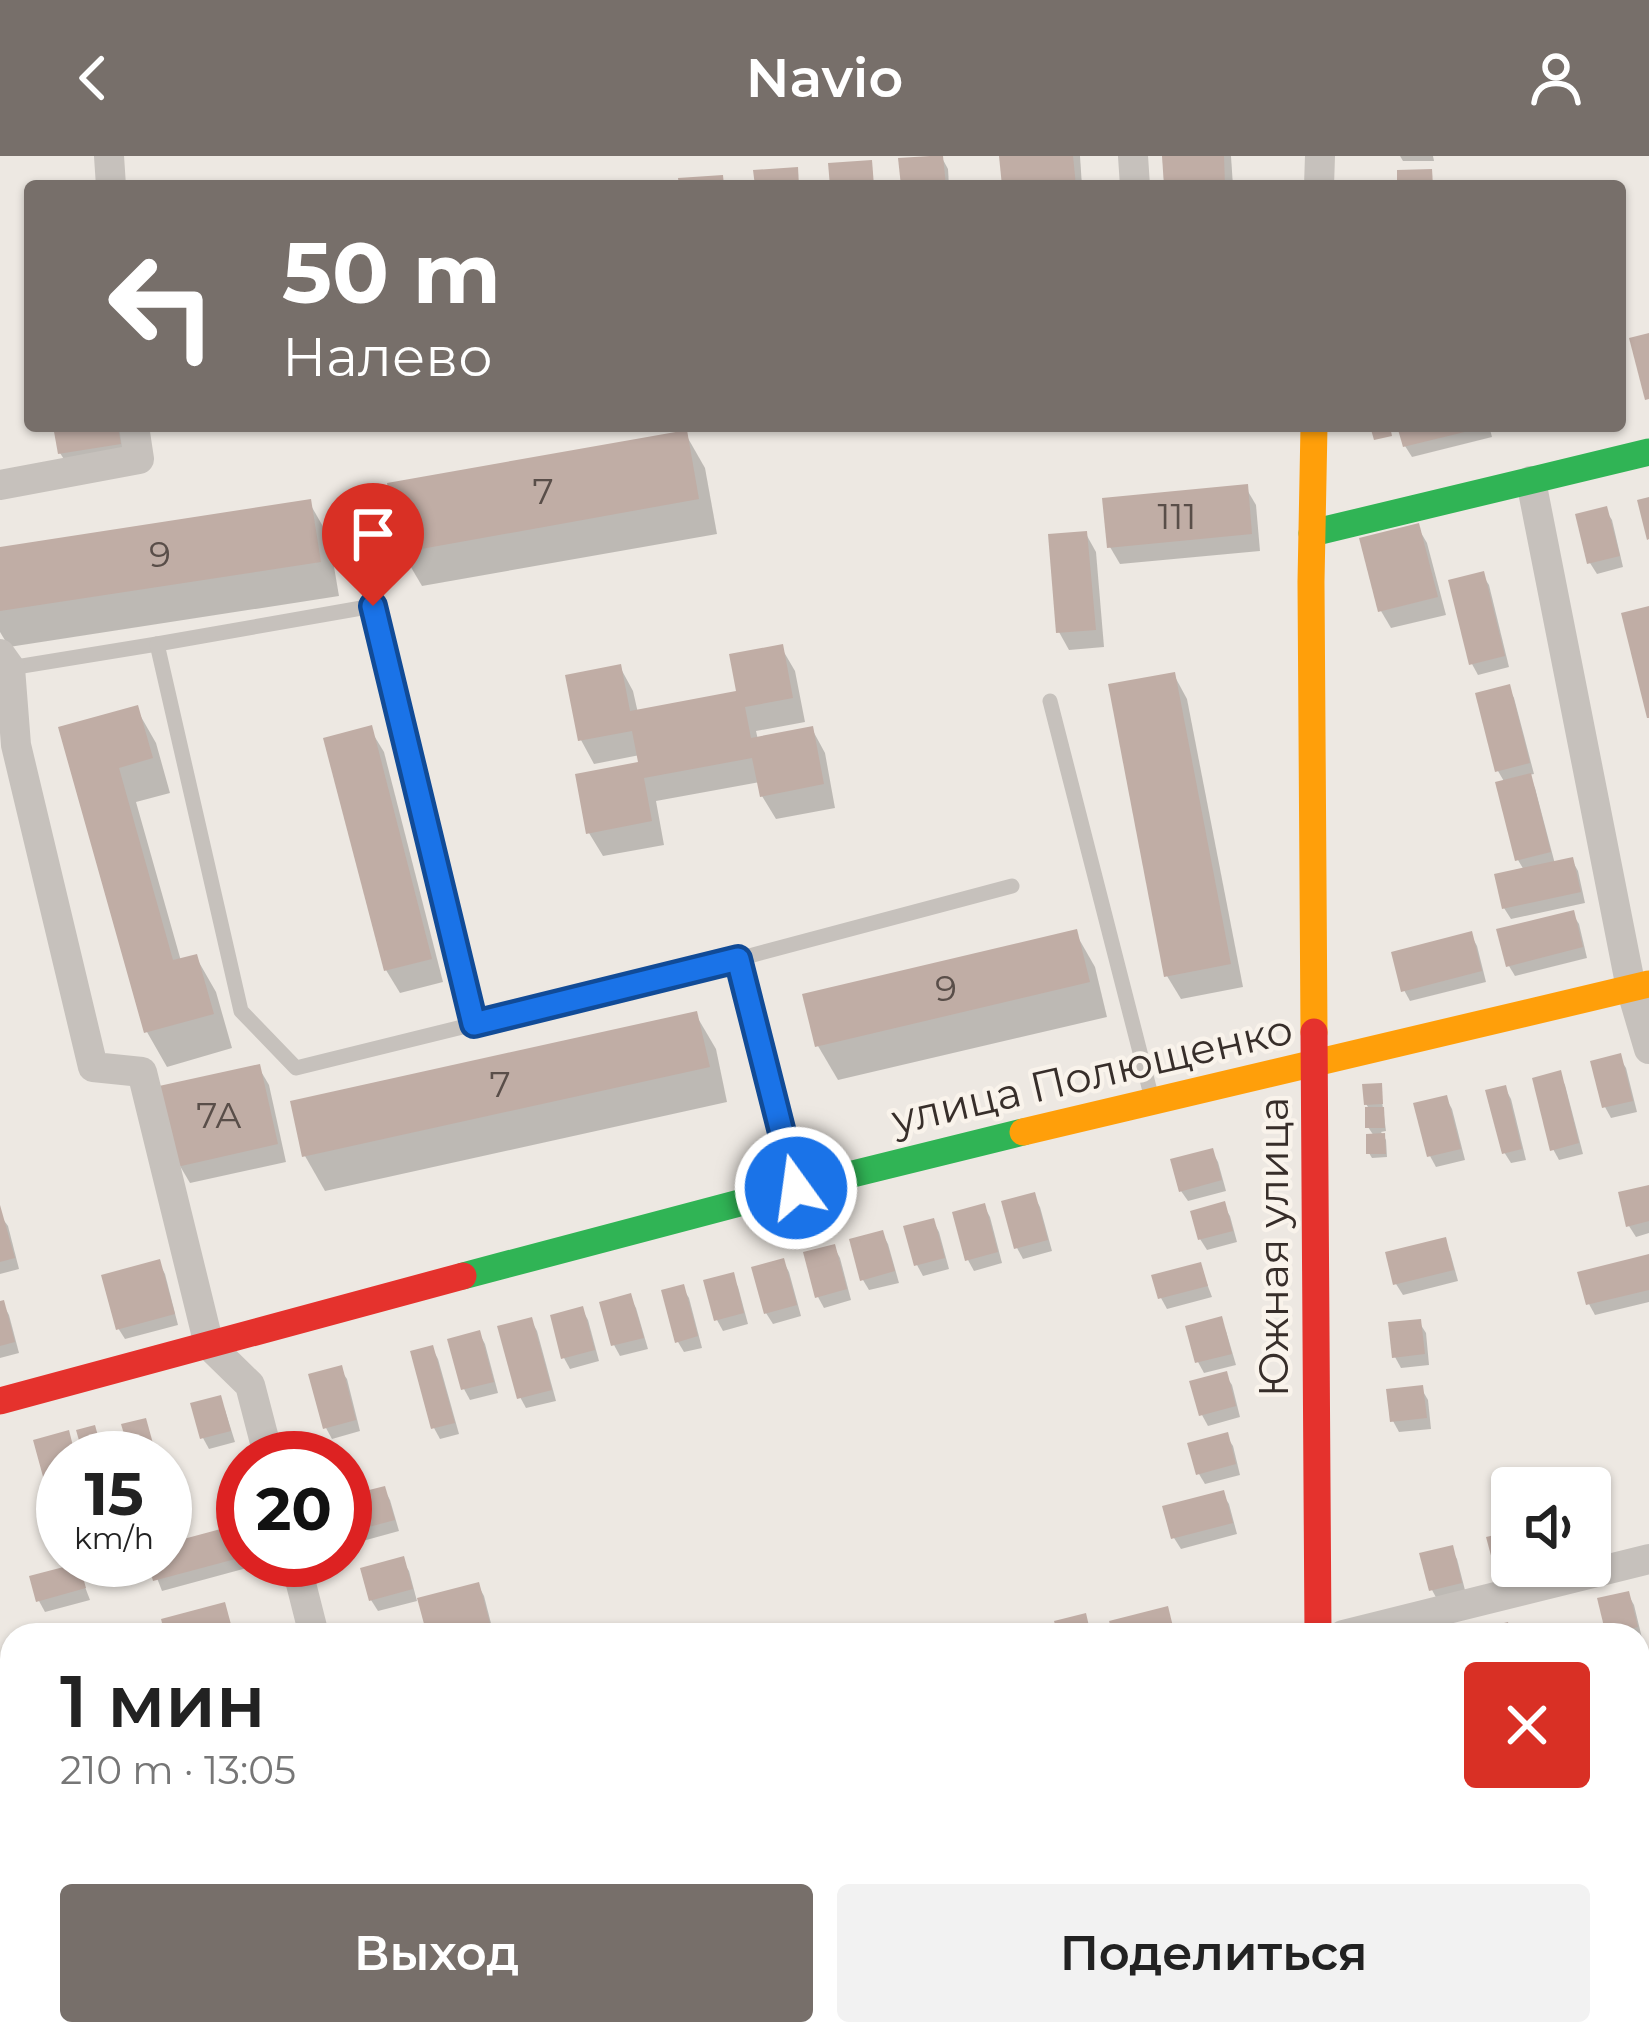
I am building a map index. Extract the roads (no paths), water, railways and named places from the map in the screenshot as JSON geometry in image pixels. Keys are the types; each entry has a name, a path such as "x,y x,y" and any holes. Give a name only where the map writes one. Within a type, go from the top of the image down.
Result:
{"street":[{"path":"0,485 139,459 135,432"},
{"name":"Южная улица","path":"1314,432 1318,1623"},
{"path":"1312,533 1649,452"},
{"path":"1531,481 1640,986 1649,1049"},
{"path":"5,661 16,745 92,1067 142,1072 209,1345 250,1384 262,1431"},
{"name":"улица Полющенко","path":"0,1401 796,1188 1640,986"},
{"path":"1391,1623 1649,1559"},
{"path":"302,1587 311,1623"}],"lane":[{"path":"5,661 157,644 373,606 474,1024"},
{"path":"157,644 241,1011 296,1068 1012,886"},
{"path":"1050,701 1152,1101"},
{"path":"738,959 796,1188"}]}
